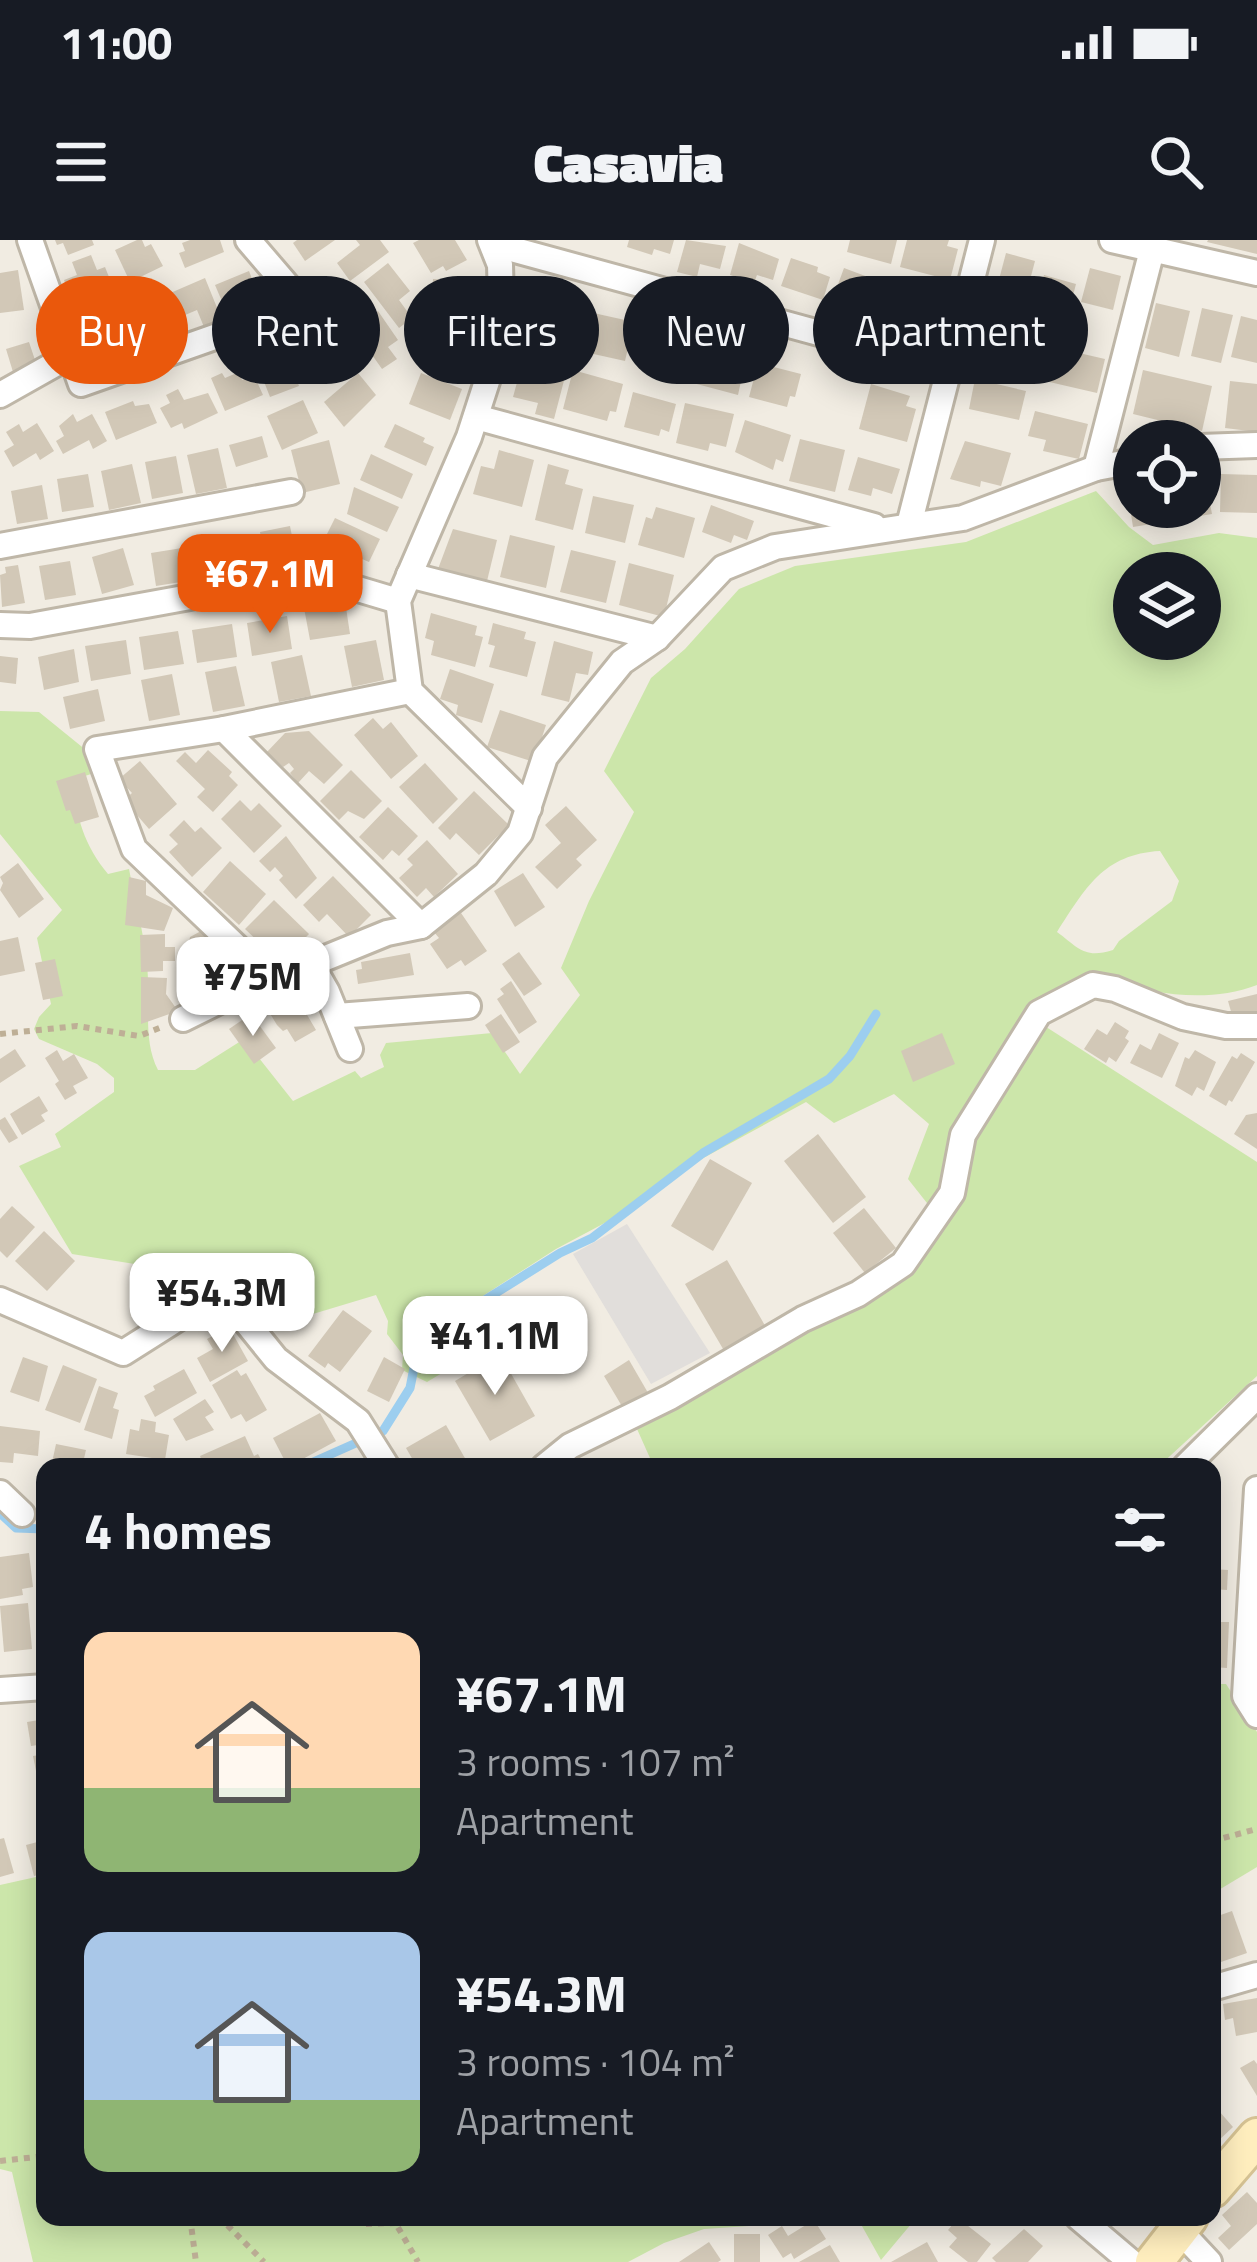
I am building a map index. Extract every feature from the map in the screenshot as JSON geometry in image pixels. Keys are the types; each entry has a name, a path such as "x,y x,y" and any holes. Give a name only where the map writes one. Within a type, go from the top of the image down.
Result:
{"street":[{"path":"30,240 43,276"},
{"path":"248,240 279,276"},
{"path":"492,240 813,331"},
{"path":"492,240 500,265 502,334 476,417 398,601 410,691 529,808"},
{"path":"972,276 982,240"},
{"path":"1112,240 1257,273"},
{"path":"1096,469 1152,250"},
{"path":"0,395 36,375"},
{"path":"909,526 943,384"},
{"path":"476,417 882,528"},
{"path":"1221,446 1257,445"},
{"path":"183,1019 268,976 387,933 421,926 486,874 520,833 545,757 622,662 657,638 723,568 775,547 963,518 1113,465"},
{"path":"0,546 291,492"},
{"path":"410,574 657,638"},
{"path":"0,626 30,626 311,575 398,601"},
{"path":"268,976 134,849 97,749 410,691"},
{"path":"224,729 421,926"},
{"path":"311,964 350,1049"},
{"path":"555,1458 569,1446 670,1397 802,1318 859,1294 903,1264 952,1193 962,1135 1039,1012 1093,985 1115,989 1183,1017 1257,1026"},
{"path":"337,1016 468,1006"},
{"path":"0,1300 123,1353 221,1291 276,1359 358,1421 381,1458"},
{"path":"1194,1458 1257,1396"},
{"path":"1257,1489 1245,1696 1257,1715"},
{"path":"0,1493 22,1514"},
{"path":"0,1690 36,1688"},
{"path":"1221,1985 1257,1975"},
{"path":"1221,2178 1257,2137"},
{"path":"1089,2226 1131,2262"},
{"path":"1154,2262 1182,2226"},
{"path":"1185,2226 1209,2262"}],"path":[{"path":"0,1034 76,1026 139,1036 183,1019"},
{"path":"1221,1839 1257,1829"},
{"path":"0,2161 36,2157"},
{"path":"191,2226 196,2262"},
{"path":"227,2226 264,2262"},
{"path":"397,2226 418,2262"}],"green space":[{"path":"1096,491 1113,510 1113,528 1130,528 1153,545 1219,533 1257,538 1257,985 1221,994 1183,995 1109,980 1029,1016 1257,1162 1257,1376 1168,1458 650,1458 633,1420 843,1295 938,1217 908,1179 929,1124 894,1094 834,1123 806,1102 696,1162 614,1218 447,1319 453,1331 444,1337 444,1345 457,1364 427,1382 402,1370 403,1355 387,1334 388,1321 376,1295 273,1326 235,1280 72,1254 19,1166 61,1147 55,1134 114,1092 114,1078 97,1064 39,1039 34,1029 51,1004 37,938 62,910 0,834 0,711 39,712 92,755 97,772 73,780 76,806 87,841 108,874 129,869 146,953 149,1033 158,1070 195,1070 244,1039 293,1101 355,1071 361,1078 384,1067 380,1055 386,1043 492,1033 520,1074 580,995 561,968 634,812 604,771 651,678 685,649 739,589 795,566 966,542","holes":["1160,851 1179,881 1172,901 1113,950 1088,952 1057,932 1098,876 1140,854"]},
{"path":"1221,1684 1226,1684 1257,1732 1257,1867 1221,1889"},
{"path":"36,1877 36,2226 750,2226 704,2229 628,2262 33,2262 12,2172 0,2169 0,1885"},
{"path":"862,2226 909,2226 881,2260"}],"shaded area":[{"path":"627,1224 710,1353 651,1384 573,1254"}],"building":[{"path":"55,240 92,240 94,245 68,255 63,243 57,245"},
{"path":"142,240 145,247 151,244 163,266 142,276 127,276 115,250"},
{"path":"220,240 224,252 185,268 179,253 185,251 182,243"},
{"path":"335,240 305,261 293,243"},
{"path":"356,240 380,240 389,252 357,276 346,276 337,263 360,245"},
{"path":"455,240 467,260 431,273 413,243"},
{"path":"629,240 674,240 670,254 654,249 652,255 627,247"},
{"path":"686,240 726,246 720,269 700,264 697,276 677,272"},
{"path":"850,240 897,240 891,264 847,252"},
{"path":"907,240 949,240 947,246 958,249 951,276 900,267"},
{"path":"1257,240 1257,254 1207,242"},
{"path":"739,243 779,259 774,276 730,275"},
{"path":"1006,253 1035,261 1031,276 1000,276"},
{"path":"91,255 97,270 105,267 109,276 74,276 72,262"},
{"path":"791,258 818,267 817,272 827,276 813,276 813,297 789,289 789,276 785,276"},
{"path":"388,263 404,283 404,296 399,300 404,324 399,328 380,303 380,276 372,276"},
{"path":"844,268 865,276 841,276"},
{"path":"1090,268 1121,276 1113,310 1088,304"},
{"path":"18,270 24,310 0,313 0,273"},
{"path":"205,278 212,295 212,324 204,327 197,310 188,314 188,285"},
{"path":"1156,303 1190,311 1179,357 1145,348"},
{"path":"1202,308 1233,315 1221,363 1191,356"},
{"path":"380,314 398,340 388,347 397,359 382,369"},
{"path":"599,314 623,320 623,361 599,355"},
{"path":"1241,316 1257,320 1257,363 1231,357"},
{"path":"29,342 36,366 13,372 6,349"},
{"path":"1088,355 1105,359 1097,393 1058,384 1088,384"},
{"path":"1143,370 1212,386 1204,420 1157,420 1133,414"},
{"path":"789,371 801,374 787,407 749,397 752,384 789,384"},
{"path":"599,377 623,384 616,412 610,411 607,421 563,409 569,384 599,384"},
{"path":"1230,381 1257,384 1257,432 1225,428"},
{"path":"214,384 258,384 263,395 225,411"},
{"path":"265,384 298,384 299,386 270,397"},
{"path":"345,384 367,384 376,395 344,427 324,402"},
{"path":"417,384 462,389 450,420 409,404"},
{"path":"517,384 563,384 554,419 535,414 538,403 513,397"},
{"path":"697,384 740,384 738,395"},
{"path":"871,384 910,396 906,406 916,409 907,442 859,429"},
{"path":"974,384 1026,391 1019,420 969,409"},
{"path":"178,389 184,400 208,393 218,413 184,429 182,423 171,428 160,408 170,403 166,395"},
{"path":"633,392 676,404 669,432 661,429 659,436 624,427"},
{"path":"303,400 318,433 282,450 267,416"},
{"path":"133,401 135,406 149,404 157,423 116,440 105,412"},
{"path":"685,403 734,414 726,447 710,443 708,451 676,443"},
{"path":"1035,411 1088,424 1079,459 1043,451 1046,440 1028,436"},
{"path":"73,414 77,422 92,414 107,441 93,449 89,440 63,454 56,441 64,436 59,426"},
{"path":"745,420 791,435 783,462 776,459 773,470 735,452"},
{"path":"37,423 54,451 40,460 36,453 13,467 4,451 14,445 6,432 19,424 23,432"},
{"path":"395,424 434,447 426,466 384,447"},
{"path":"262,436 268,457 236,467 229,445"},
{"path":"800,439 845,450 835,492 789,481"},
{"path":"329,440 340,484 302,493 291,450"},
{"path":"965,441 1011,453 1001,486 981,481 980,487 950,479"},
{"path":"218,448 227,488 196,494 187,455"},
{"path":"499,450 534,460 522,507 473,494 481,466 494,469"},
{"path":"371,454 413,474 402,499 360,480"},
{"path":"176,456 183,493 152,499 145,462"},
{"path":"858,457 900,469 892,494 873,488 871,496 848,490"},
{"path":"132,464 141,503 109,510 101,471"},
{"path":"548,464 569,470 565,484 583,489 573,530 535,520"},
{"path":"88,474 94,507 62,512 57,479"},
{"path":"1221,474 1257,475 1257,513 1221,512"},
{"path":"42,485 48,519 17,524 11,491"},
{"path":"354,487 399,507 387,532 347,514"},
{"path":"593,496 634,505 625,543 585,533"},
{"path":"711,505 754,521 747,540 734,535 731,543 702,532"},
{"path":"656,507 695,518 684,558 638,545 646,517 652,519"},
{"path":"335,518 380,539 369,562 323,542"},
{"path":"290,526 296,556 266,562 260,532"},
{"path":"453,529 497,540 487,581 438,569"},
{"path":"236,534 242,568 211,573 205,539"},
{"path":"510,535 555,546 546,588 500,577"},
{"path":"123,548 134,585 102,594 92,557"},
{"path":"182,548 187,581 156,586 151,553"},
{"path":"571,550 616,561 606,603 560,592"},
{"path":"70,561 76,595 45,600 39,566"},
{"path":"629,563 674,575 664,617 619,605"},
{"path":"18,565 25,603 2,607 0,575 6,573 5,567"},
{"path":"345,601 350,634 310,640 304,608"},
{"path":"431,613 477,626 475,635 483,637 475,667 431,655 434,641 425,638"},
{"path":"287,616 292,649 252,656 247,623"},
{"path":"493,623 526,632 524,639 536,642 527,677 489,667 495,646 488,644"},
{"path":"232,624 237,657 197,663 192,630"},
{"path":"178,631 184,664 144,670 139,637"},
{"path":"126,640 131,674 91,681 85,646"},
{"path":"376,640 384,680 352,687 344,646"},
{"path":"554,641 593,652 588,675 576,673 569,702 541,695"},
{"path":"74,649 79,682 44,690 38,657"},
{"path":"302,655 311,696 279,702 271,662"},
{"path":"0,656 18,658 16,684 0,682"},
{"path":"236,666 245,706 213,712 205,672"},
{"path":"450,669 494,684 482,723 456,715 458,705 440,699"},
{"path":"172,674 180,715 149,721 141,680"},
{"path":"98,689 105,721 70,729 63,697"},
{"path":"500,710 546,725 534,762 487,747"},
{"path":"373,718 383,729 391,722 418,756 391,779 354,735"},
{"path":"309,731 343,765 324,784 309,771 298,783 289,763 283,767 267,752 285,733"},
{"path":"208,750 232,772 229,776 238,785 213,812 197,797 205,789 176,761 185,752 196,763"},
{"path":"140,761 177,804 149,829 124,800 132,793 119,779"},
{"path":"425,763 458,799 433,824 399,787"},
{"path":"351,770 382,801 364,819 348,811 339,820 320,801"},
{"path":"85,772 99,817 75,824 56,781"},
{"path":"474,791 509,825 479,855 456,833 450,840 438,828"},
{"path":"240,800 251,811 259,803 282,826 254,853 221,819"},
{"path":"566,806 597,840 576,859 582,865 557,889 535,867 561,843 545,825"},
{"path":"388,807 418,836 399,856 392,850 383,860 359,837"},
{"path":"184,820 195,832 201,827 222,848 192,877 169,852 178,844 169,835"},
{"path":"286,836 317,878 296,899 279,880 283,876 275,867 270,872 259,861"},
{"path":"427,840 458,874 434,897 426,888 417,897 399,878 413,865 407,859"},
{"path":"230,861 266,894 239,925 203,892"},
{"path":"18,863 44,899 19,918 0,890 0,877"},
{"path":"523,873 545,907 515,927 494,891"},
{"path":"333,876 371,915 349,937 327,914 319,922 303,905"},
{"path":"129,877 146,881 146,895 173,908 164,931 125,925"},
{"path":"274,900 309,934 281,963 245,929"},
{"path":"461,913 487,951 465,966 461,960 447,969 430,944 439,938 434,932"},
{"path":"201,931 228,978 203,992 185,963 195,958 188,947 190,937"},
{"path":"165,934 165,947 175,947 175,961 163,961 163,971 141,972 140,935"},
{"path":"18,937 25,971 0,976 0,941"},
{"path":"519,952 542,984 524,996 502,964"},
{"path":"410,953 414,975 358,984 356,970 362,969 361,962"},
{"path":"55,959 63,996 43,1000 35,963"},
{"path":"141,977 167,978 166,994 178,1011 141,1024"},
{"path":"511,981 537,1022 519,1034 497,999 504,994 500,989"},
{"path":"293,991 316,1030 295,1042 266,1007"},
{"path":"1257,994 1257,1014 1232,1015 1228,1001"},
{"path":"251,1014 276,1048 254,1064 229,1029"},
{"path":"501,1014 520,1042 503,1053 485,1025"},
{"path":"1115,1022 1129,1031 1125,1038 1129,1041 1116,1062 1109,1057 1106,1063 1084,1049 1097,1029 1107,1035"},
{"path":"942,1033 955,1064 913,1082 901,1051"},
{"path":"1159,1033 1179,1043 1162,1078 1130,1063 1140,1044 1151,1050"},
{"path":"15,1049 26,1066 0,1083 0,1059"},
{"path":"57,1050 63,1061 74,1054 88,1078 73,1086 77,1093 65,1100 45,1058"},
{"path":"1195,1050 1216,1062 1204,1091 1197,1087 1192,1096 1175,1086 1185,1057 1189,1059"},
{"path":"1241,1053 1255,1062 1226,1106 1209,1096 1232,1056 1237,1059"},
{"path":"39,1096 48,1111 41,1115 45,1121 22,1135 10,1114"},
{"path":"1257,1113 1257,1149 1234,1134 1246,1115"},
{"path":"5,1117 18,1138 9,1143 0,1129"},
{"path":"818,1134 866,1197 833,1223 784,1161"},
{"path":"710,1159 752,1183 713,1251 671,1226"},
{"path":"12,1206 35,1227 7,1258 0,1251 0,1219"},
{"path":"864,1208 896,1248 865,1273 833,1233"},
{"path":"44,1231 75,1261 47,1291 15,1261"},
{"path":"727,1260 767,1329 726,1354 685,1284"},
{"path":"343,1310 372,1331 340,1372 308,1356"},
{"path":"229,1327 248,1361 210,1382 197,1358 213,1349 207,1339"},
{"path":"500,1354 535,1416 490,1441 455,1381"},
{"path":"23,1357 48,1366 39,1402 10,1392"},
{"path":"384,1357 405,1369 389,1402 367,1391"},
{"path":"629,1360 651,1398 626,1413 604,1376"},
{"path":"63,1365 97,1379 80,1423 45,1410"},
{"path":"184,1369 197,1393 155,1417 144,1396"},
{"path":"237,1370 241,1376 246,1373 267,1410 246,1422 241,1414 231,1419 212,1385"},
{"path":"99,1386 118,1393 112,1439 84,1430"},
{"path":"205,1399 214,1412 205,1417 214,1430 186,1441 173,1419"},
{"path":"320,1413 336,1441 305,1458 283,1458 273,1438"},
{"path":"141,1419 156,1422 155,1432 169,1435 165,1458 126,1454 130,1429 139,1431"},
{"path":"446,1425 465,1458 412,1458 406,1448"},
{"path":"0,1426 40,1431 38,1456 14,1453 13,1463 0,1462"},
{"path":"245,1436 254,1456 260,1458 201,1458"},
{"path":"56,1444 86,1450 84,1458 53,1458"},
{"path":"29,1553 33,1587 22,1589 23,1595 0,1599 0,1557"},
{"path":"1221,1570 1228,1570 1227,1590 1221,1590"},
{"path":"28,1603 32,1649 4,1652 0,1606"},
{"path":"1221,1622 1229,1622 1227,1668 1221,1668"},
{"path":"36,1720 36,1745 31,1746 27,1722"},
{"path":"4,1838 14,1873 0,1877 0,1839"},
{"path":"36,1842 36,1875 34,1876 26,1845"},
{"path":"1232,1911 1247,1953 1221,1962 1221,1915"},
{"path":"1257,1998 1257,2032 1236,2036 1233,2018 1225,2020 1223,2004"},
{"path":"1254,2060 1257,2064 1257,2096 1240,2068"},
{"path":"1221,2113 1233,2127 1221,2138"},
{"path":"1247,2192 1257,2203 1257,2224 1229,2250 1218,2238 1231,2226 1222,2215"},
{"path":"782,2226 788,2236 804,2226 818,2226 826,2239 794,2259 791,2253 783,2258 768,2235"},
{"path":"968,2226 991,2244 977,2262 968,2262 949,2247 957,2238 948,2230"},
{"path":"1024,2229 1043,2246 1028,2262 996,2262 992,2258"},
{"path":"734,2234 760,2234 760,2262 734,2262"},
{"path":"709,2242 721,2260 679,2262"},
{"path":"927,2242 938,2262 891,2262"},
{"path":"830,2245 840,2262 799,2262"}],"waterway":[{"path":"322,1458 383,1431 410,1388 418,1348 443,1326 592,1238 703,1153 829,1079 876,1014"},
{"path":"0,1513 16,1528 36,1529"}]}
